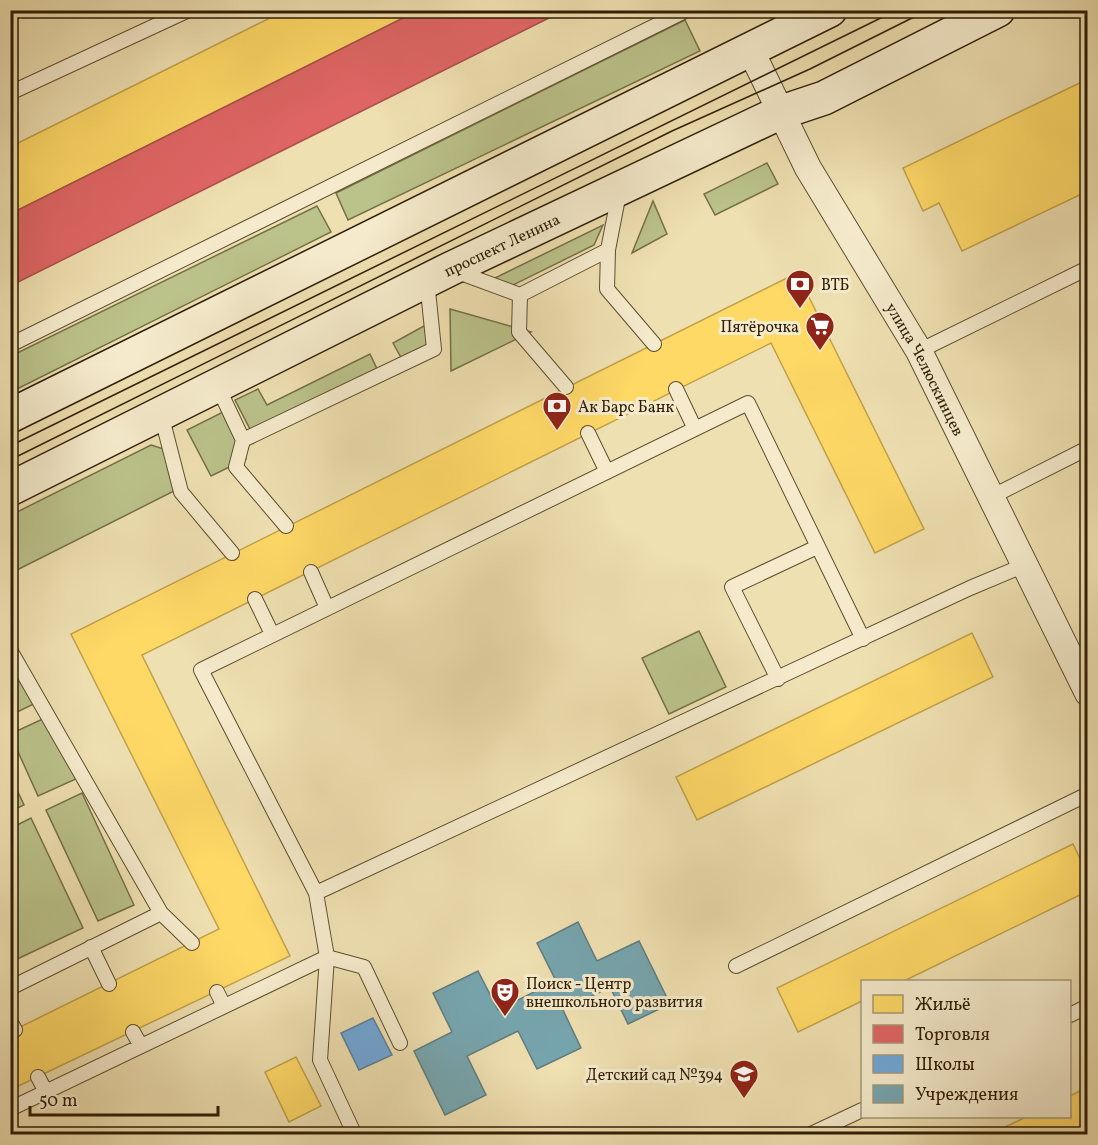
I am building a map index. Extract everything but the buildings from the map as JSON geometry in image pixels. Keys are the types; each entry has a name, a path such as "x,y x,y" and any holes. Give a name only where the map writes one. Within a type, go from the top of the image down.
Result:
{"main road":[{"path":"10,416 830,10"},
{"name":"проспект Ленина","path":"10,489 439,274 779,113 824,98 998,10"}],"street":[{"name":"улица Челюскинцев","path":"750,51 808,168 919,351 1088,693"}],"lane":[{"path":"10,93 189,10"},
{"path":"10,345 687,10"},
{"path":"620,188 608,250 608,289 654,344"},
{"path":"243,440 434,349 439,274 520,295 608,250"},
{"path":"919,351 1088,268"},
{"path":"520,295 519,332 566,387"},
{"path":"217,385 243,440 236,466 286,526"},
{"path":"676,389 695,429"},
{"path":"345,1134 353,1131 320,1060 327,957 316,893 201,670 748,403 863,639"},
{"path":"161,413 181,492 232,553"},
{"path":"588,433 607,472"},
{"path":"991,497 1088,448"},
{"path":"778,679 732,587 818,547"},
{"path":"316,893 1025,565"},
{"path":"310,572 327,608"},
{"path":"255,599 272,634"},
{"path":"10,650 162,913 192,943"},
{"path":"736,966 1088,794"},
{"path":"10,988 162,913"},
{"path":"91,947 109,984"},
{"path":"10,1109 327,957 364,967 400,1042"},
{"path":"217,992 224,1006"},
{"path":"1071,1014 1088,1006"},
{"path":"134,1032 141,1046"},
{"path":"38,1077 46,1092"},
{"path":"811,1134 861,1110"}],"green space":[{"path":"685,20 700,51 348,220 336,193"},
{"path":"767,163 778,184 715,215 704,194"},
{"path":"653,201 667,234 632,253"},
{"path":"317,206 331,232 11,392 11,356"},
{"path":"603,225 594,245 507,288 491,280"},
{"path":"450,309 531,332 451,371"},
{"path":"424,326 429,330 433,345 403,361 393,343"},
{"path":"370,354 378,371 252,433 235,400 258,389 267,405"},
{"path":"223,412 246,459 211,476 187,430"},
{"path":"151,445 167,450 184,486 11,573 11,515"},
{"path":"699,631 726,687 669,714 642,658"},
{"path":"10,633 42,700 11,715 10,715"},
{"path":"47,717 76,779 38,796 10,734"},
{"path":"11,777 24,805 10,811"},
{"path":"82,793 134,905 98,921 46,810"},
{"path":"31,818 83,928 11,962 11,828"}],"tram line":[{"path":"10,446 897,10"},
{"path":"10,460 672,131 810,69 928,10"}],"place":[{"name":"ВТБ","path":"800,310"},
{"name":"Пятёрочка","path":"820,352"},
{"name":"Ак Барс Банк","path":"557,432"},
{"name":"Поиск - Центр внешкольного развития","path":"505,1018"},
{"name":"Детский сад №394","path":"744,1100"}]}
